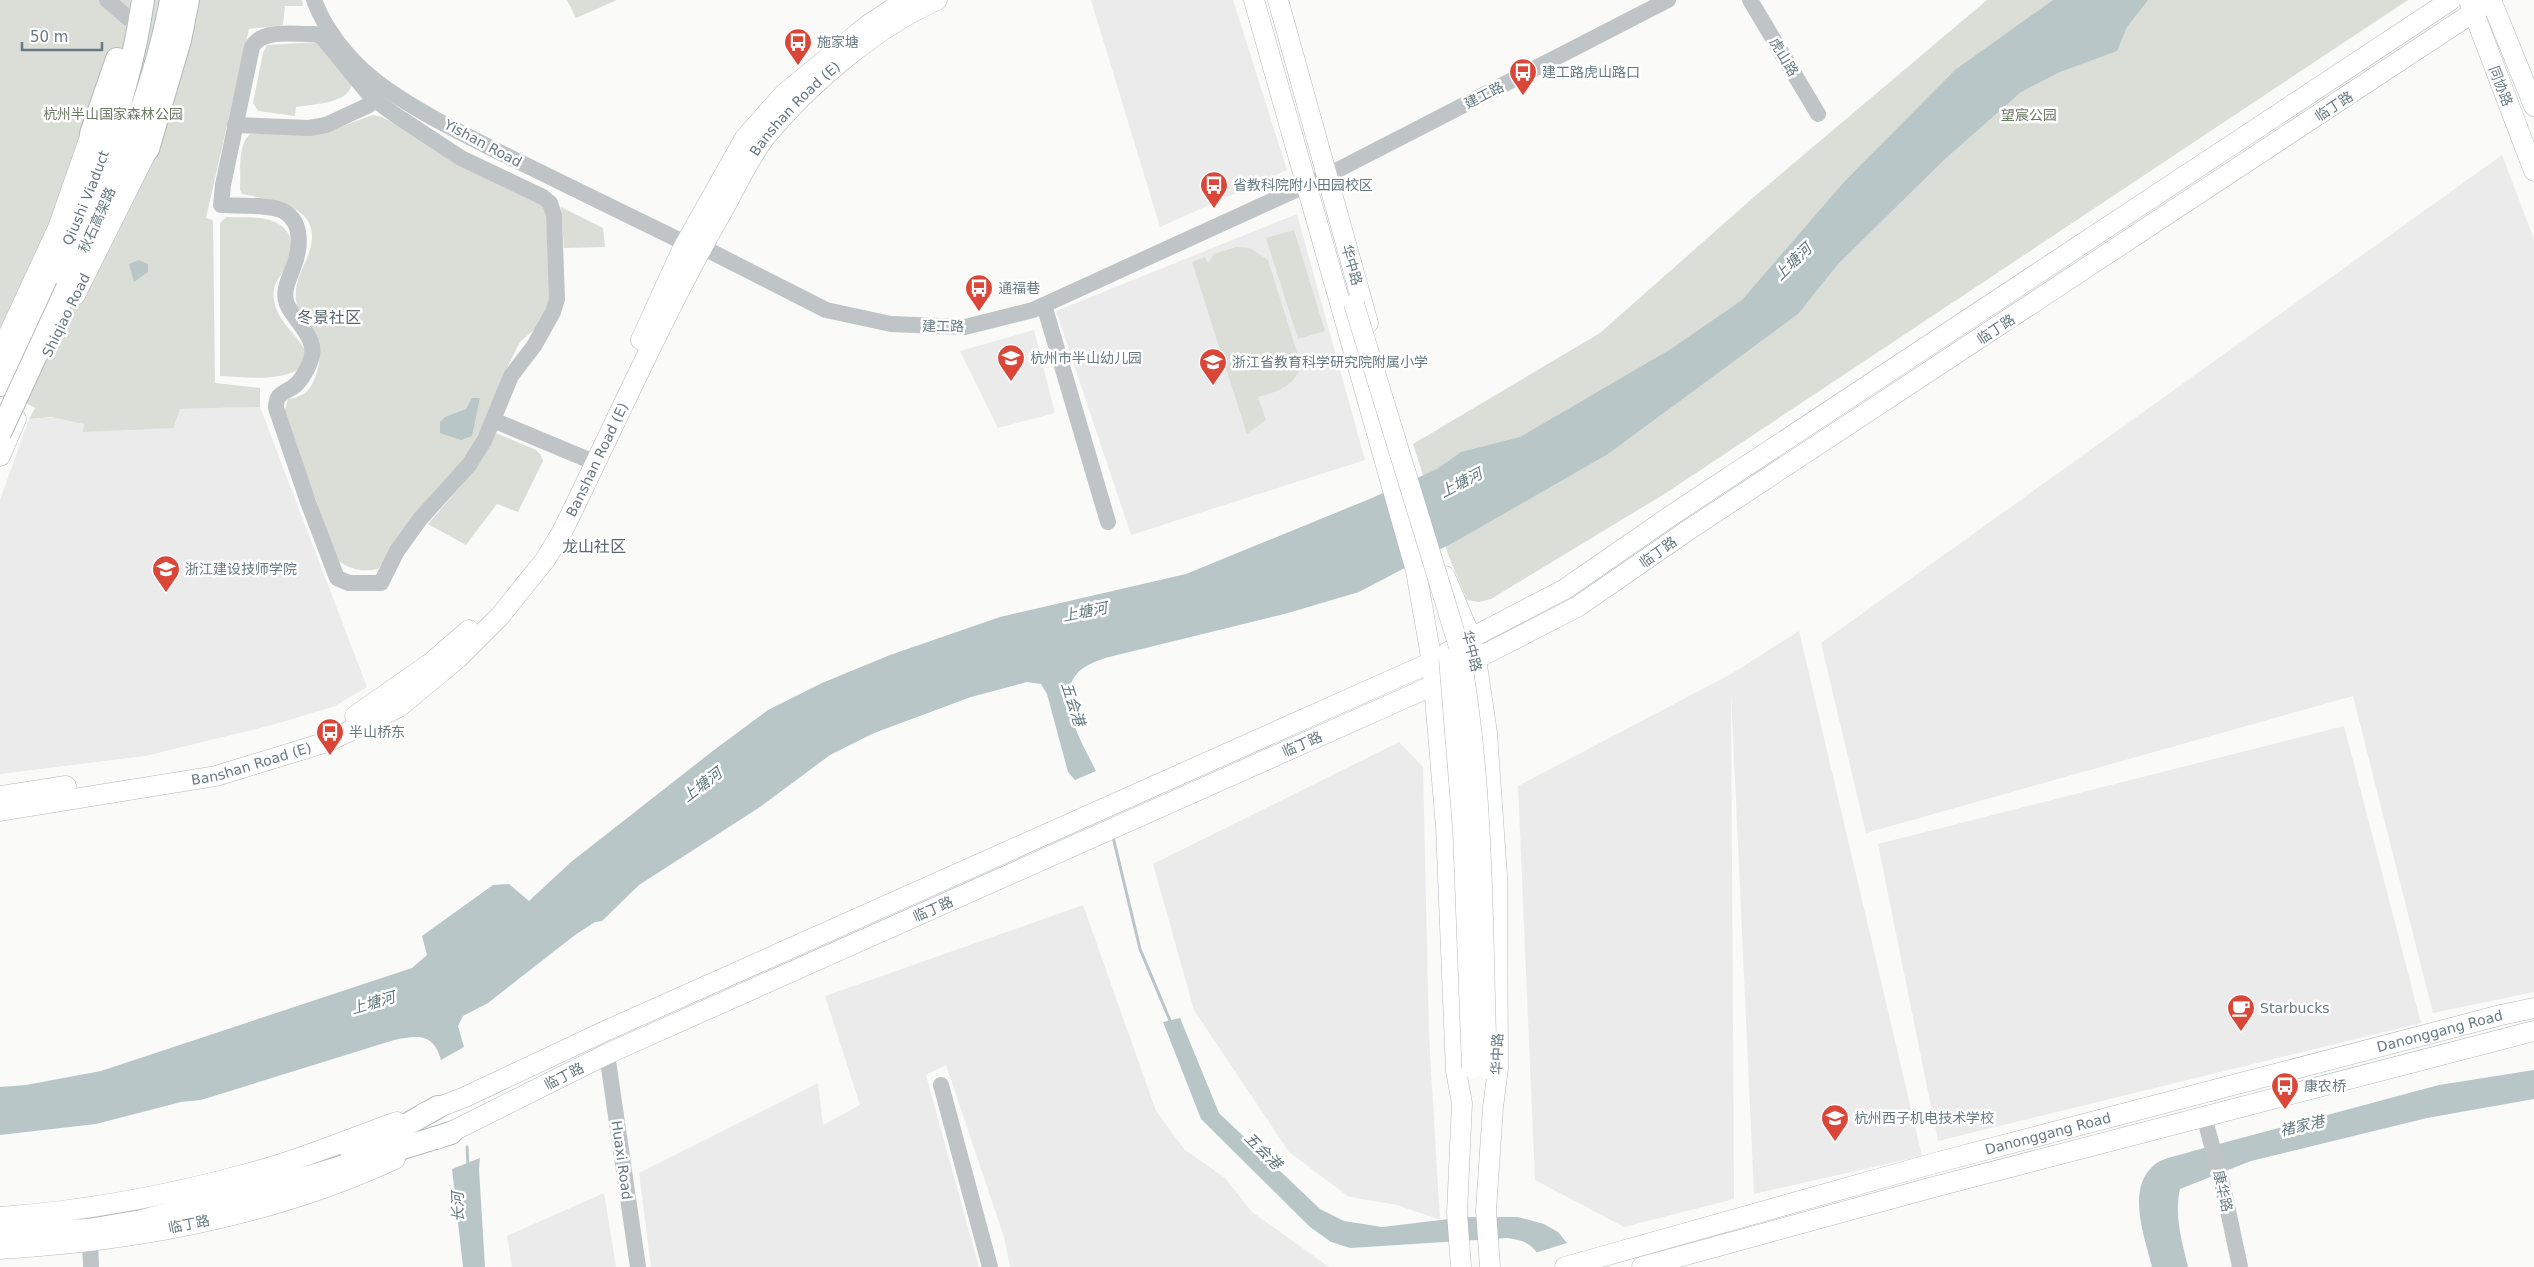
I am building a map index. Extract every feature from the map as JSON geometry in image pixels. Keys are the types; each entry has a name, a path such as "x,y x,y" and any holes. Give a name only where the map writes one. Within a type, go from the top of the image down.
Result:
{"highway":[{"name":"Qiushi Viaduct","path":"0,385 51,278 109,140 128,80 143,0"},
{"name":"秋石高架路","path":"0,433 130,145 158,61 172,0"},
{"path":"148,149 180,40 188,0"},
{"path":"91,134 112,78 129,9"},
{"path":"0,1233 88,1230 142,1221 238,1197 378,1149 438,1108"},
{"path":"0,1222 72,1222 142,1212 378,1149 451,1133"}],"main road":[{"name":"Banshan Road (E)","path":"0,810 216,776 327,742 399,707 458,658 500,616 528,581 562,532 591,460 745,138 785,93 868,25 906,0"},
{"name":"Banshan Road (E)","path":"694,245 765,138 790,109 823,76 868,43 937,0"},
{"name":"华中路","path":"1254,0 1416,571 1432,662 1449,877 1456,1071 1462,1103 1457,1212 1461,1265"},
{"name":"华中路","path":"1278,0 1326,176 1438,560 1471,638 1476,659 1487,733 1497,876 1498,1069 1493,1108 1486,1211 1490,1262"},
{"name":"临丁路","path":"0,1217 76,1209 188,1189 248,1174 438,1108 1432,662 1471,638 1565,589 1672,515 2452,0"},
{"name":"临丁路","path":"0,1248 124,1237 258,1209 349,1180 451,1133 607,1054 1434,685 1476,659 1578,607 1692,528 2471,7 2492,0"},
{"name":"同协路","path":"2492,0 2534,106"},
{"name":"同协路","path":"2471,7 2534,171"},
{"path":"0,353 58,228 91,134"},
{"name":"Shiqiao Road","path":"0,456 8,415 148,149"},
{"name":"华中路","path":"1337,214 1350,305"},
{"name":"华中路","path":"1317,218 1350,305 1449,652 1479,1068 1493,1108"},
{"name":"Banshan Road (E)","path":"0,796 210,765 322,732 363,713 432,662 474,625 508,587 542,544 591,460"},
{"name":"Danonggang Road","path":"1564,1267 1935,1163 2534,1008"},
{"name":"Danonggang Road","path":"1642,1267 2204,1116 2534,1031"},
{"name":"华中路","path":"1462,1103 1479,1068"}],"street":[{"path":"107,0 129,9"},
{"name":"Yishan Road","path":"314,0 318,12 346,53 376,81 461,133 694,245"},
{"name":"建工路","path":"694,245 826,310 891,324 965,327 1044,305 1326,176 1668,0"},
{"name":"虎山路","path":"1750,0 1818,114"},
{"path":"315,34 322,37 372,98 461,158 543,197 550,204 554,215 557,299 553,312 531,351 511,376 485,439 469,465 420,519 397,551 381,583 349,583 337,578 308,502 276,408 276,399 281,393 294,387 301,380 313,353 310,341 287,304 285,293 300,251 299,236 286,212 273,209 221,206 235,126 252,47 256,40 264,35 315,34"},
{"path":"235,126 309,128 326,125 369,105 376,81"},
{"path":"1044,305 1108,522"},
{"path":"493,420 591,460"},
{"name":"Huaxi Road","path":"607,1054 638,1267"},
{"path":"941,1085 990,1267"},
{"name":"康华路","path":"2204,1116 2223,1188 2240,1267"},
{"path":"90,1240 91,1267"}],"shaded area":[{"path":"1091,0 1233,0 1287,170 1160,227"},
{"path":"2502,155 2534,239 2534,992 2433,1013 2353,696 1866,833 1821,643"},
{"name":"浙江省教育科学研究院附属小学","path":"1297,214 1365,460 1131,535 1056,311"},
{"name":"杭州市半山幼儿园","path":"1034,330 1055,413 998,428 960,351"},
{"name":"浙江建设技师学院","path":"260,407 367,687 335,706 272,725 145,756 0,774 0,500 29,419 180,409"},
{"path":"1799,631 1922,1156 1754,1194 1731,693 1734,1199 1624,1227 1535,1180 1518,786 1731,674"},
{"path":"2344,726 2421,1023 1938,1141 1878,844"},
{"path":"1399,742 1423,767 1429,1036 1440,1220 1397,1205 1349,1197 1289,1152 1194,1010 1153,864"},
{"path":"1083,905 1156,1111 1185,1150 1225,1178 1252,1212 1329,1267 1010,1267 1004,1237 946,1065 926,1075 979,1267 651,1267 639,1173 818,1083 823,1125 860,1105 825,996"},
{"path":"604,1193 616,1267 512,1267 507,1236"}],"green space":[{"name":"杭州半山国家森林公园","path":"0,0 302,0 303,6 285,6 283,25 249,29 206,218 213,220 215,383 260,388 260,407 180,409 173,428 83,432 84,424 52,417 29,419 35,408 0,388"},
{"path":"567,0 617,0 576,18"},
{"name":"望宸公园","path":"1987,0 2408,0 1666,493 1491,599 1479,602 1467,600 1449,557 1413,444 1600,333 1755,196"},
{"path":"319,42 352,82 350,89 345,95 330,102 296,107 295,116 258,111 253,103 263,53 267,45"},
{"path":"373,115 382,117 534,199 545,208 553,302 543,322 520,342 504,374 481,429 461,465 378,569 367,570 352,568 338,560 284,414 288,399 301,396 310,388 319,365 317,345 298,312 296,300 298,281 309,253 312,237 310,225 303,215 294,208 268,199 242,194 240,189 240,167 243,145 250,134 326,132"},
{"path":"561,207 603,228 605,247 564,248"},
{"path":"226,217 273,221 287,232 292,241 292,257 276,283 274,300 279,315 307,354 304,366 295,371 285,375 264,378 220,376 220,223"},
{"path":"1294,230 1325,331 1298,339 1266,238"},
{"path":"1236,247 1250,248 1268,260 1301,365 1294,378 1285,387 1258,397 1266,420 1247,434 1192,262 1205,257 1208,263 1214,254"},
{"path":"496,433 536,450 541,455 543,461 518,512 497,504 466,545 428,524 473,472"}],"water":[{"name":"上塘河","path":"2053,0 2148,0 2127,27 2117,51 2060,72 2021,92 1945,159 1839,263 1798,314 1608,454 1458,540 1359,592 1288,613 1105,658 1081,670 1075,676 1070,687 1070,711 1079,737 1096,771 1075,780 1068,772 1047,694 1041,684 1027,682 971,697 874,733 830,755 760,807 639,885 602,921 595,922 575,935 488,1003 463,1016 458,1026 464,1047 441,1060 438,1051 429,1040 417,1037 402,1038 201,1100 181,1102 96,1124 0,1135 0,1087 26,1085 101,1071 412,968 427,955 422,936 493,885 509,884 529,901 571,862 714,750 768,710 822,683 890,655 1000,617 1186,574 1372,498 1437,469 1461,452 1520,437 1671,349 1742,300 1844,182 1955,70"},
{"path":"139,260 148,264 148,272 134,282 129,264"},
{"path":"472,398 480,398 472,436 461,440 440,433 440,422 445,417 466,409"},
{"path":"1180,1018 1219,1113 1320,1209 1344,1221 1382,1227 1466,1217 1518,1217 1544,1224 1558,1232 1572,1249 1546,1267 1535,1250 1527,1243 1507,1238 1350,1248 1331,1242 1310,1227 1201,1119 1163,1022"},
{"name":"褚家港","path":"2534,1070 2534,1099 2427,1118 2251,1161 2180,1189 2178,1219 2188,1267 2152,1267 2142,1229 2139,1201 2140,1188 2145,1176 2157,1163 2193,1151 2439,1085"},
{"path":"480,1158 479,1169 485,1267 463,1267 452,1169"}],"pier":[{"path":"1570,1242 1582,1267 1543,1267 1535,1253"}],"waterway":[{"name":"五会港","path":"1113,837 1140,949 1171,1023"},
{"name":"长河","path":"467,1147 468,1166"}],"place":[{"name":"施家塘","path":"798,66"},
{"name":"建工路虎山路口","path":"1523,96"},
{"name":"省教科院附小田园校区","path":"1214,209"},
{"name":"通福巷","path":"979,312"},
{"name":"杭州市半山幼儿园","path":"1011,382"},
{"name":"浙江省教育科学研究院附属小学","path":"1213,386"},
{"name":"浙江建设技师学院","path":"166,593"},
{"name":"半山桥东","path":"330,756"},
{"name":"Starbucks","path":"2241,1032"},
{"name":"康农桥","path":"2285,1110"},
{"name":"杭州西子机电技术学校","path":"1835,1142"}],"district":[{"name":"冬景社区","path":"329,317"},
{"name":"龙山社区","path":"594,546"}]}
